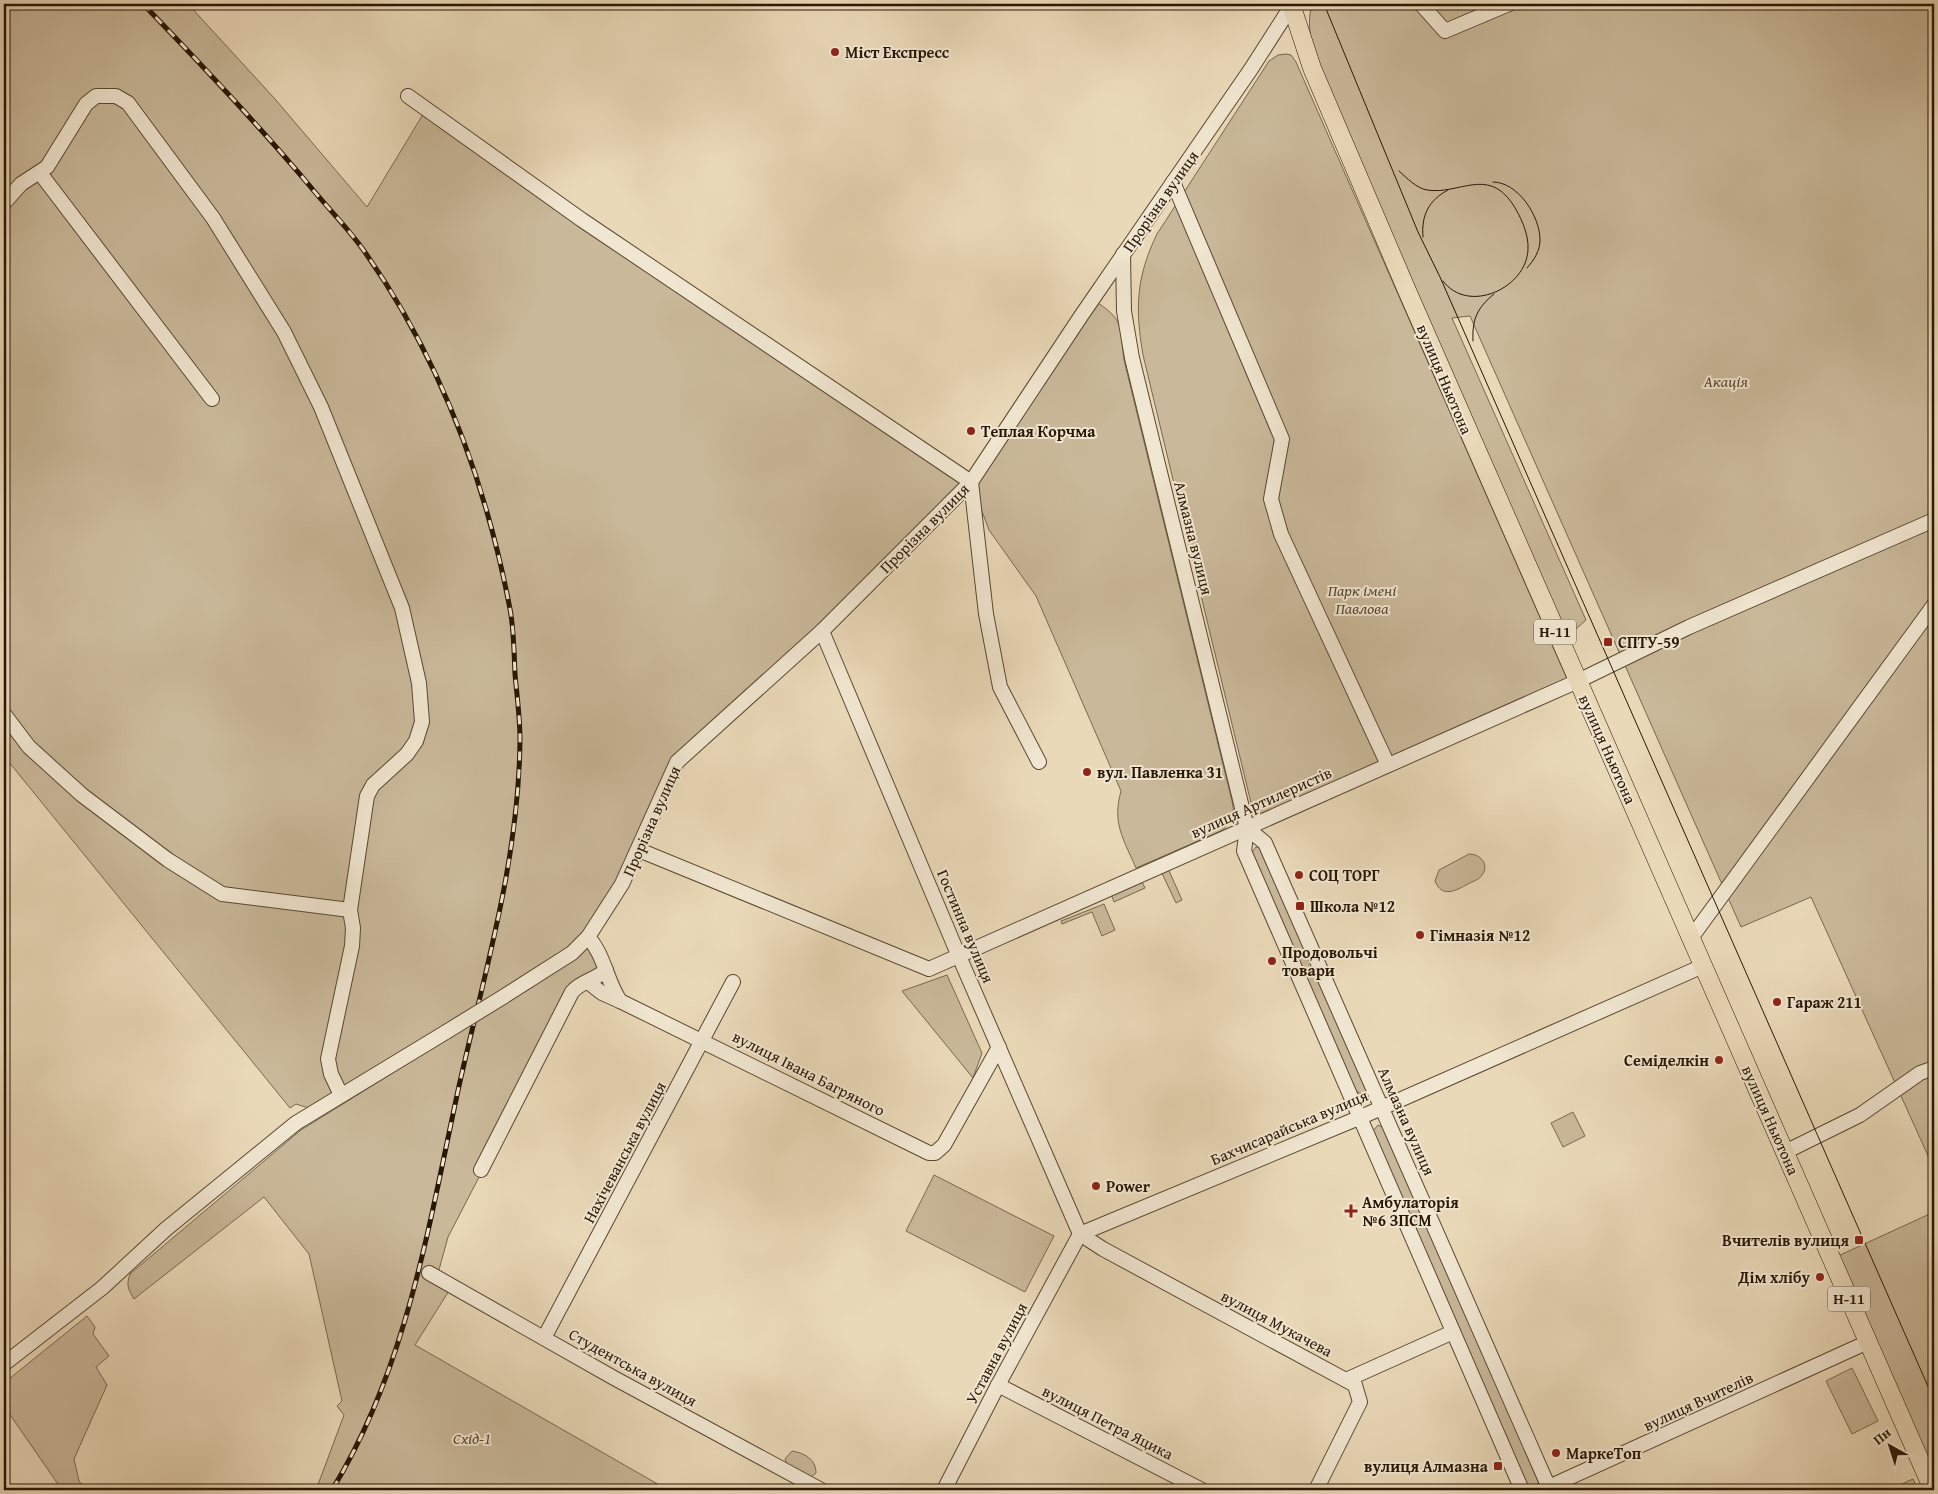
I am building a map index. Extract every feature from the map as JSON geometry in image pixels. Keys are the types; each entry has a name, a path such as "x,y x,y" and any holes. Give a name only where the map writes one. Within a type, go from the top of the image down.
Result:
{"main road":[{"name":"вулиця Ньютона","path":"1292,4 1312,68 1578,681 1933,1490"}],"street":[{"name":"Прорізна вулиця","path":"4,1364 102,1288 166,1229 296,1123 503,997 572,953 588,938 622,884 639,850 677,762 822,631 971,482 1251,69 1292,4"},
{"path":"1421,4 1445,31 1509,4"},
{"path":"4,204 20,184 47,167 86,104 96,96 116,96 128,103 213,218 284,332 321,407 402,608 419,682 422,722 416,741 407,754 373,785 367,796 350,910 353,928 352,946 328,1058 331,1074 341,1095"},
{"path":"408,96 582,220 971,482 986,614 1000,687 1039,762"},
{"path":"40,173 212,399"},
{"path":"1173,182 1282,439 1271,499 1281,534 1388,765"},
{"name":"Алмазна вулиця","path":"1124,254 1124,310 1132,358 1247,828 1244,852 1522,1490"},
{"name":"вулиця Артилеристів","path":"639,850 928,969 1578,681 1689,627 1934,520"},
{"path":"1691,938 1934,604"},
{"name":"Гостинна вулиця","path":"822,631 1080,1234"},
{"path":"4,714 29,747 82,796 168,860 222,894 350,910"},
{"name":"Алмазна вулиця","path":"1247,828 1265,843 1382,1107 1546,1489"},
{"path":"588,938 603,958 614,992 620,1001"},
{"name":"Бахчисарайська вулиця","path":"1080,1234 1361,1117 1703,966"},
{"path":"481,1170 572,992 578,986 598,978 606,970"},
{"name":"вулиця Івана Багряного","path":"588,982 602,993 704,1040 929,1153 935,1153 944,1146 999,1047"},
{"name":"Нахічеванська вулиця","path":"544,1338 704,1040 733,982"},
{"path":"1785,1152 1860,1115 1920,1073 1934,1068"},
{"name":"вулиця Мукачева","path":"1080,1234 1103,1249 1355,1384 1360,1402 1316,1490"},
{"name":"Уставна вулиця","path":"944,1490 998,1385 1080,1234"},
{"name":"Студентська вулиця","path":"429,1273 821,1490"},
{"path":"1346,1380 1452,1332"},
{"name":"вулиця Вчителів","path":"1546,1489 1868,1342"},
{"name":"вулиця Петра Яцика","path":"998,1385 1202,1490"}],"green space":[{"name":"Схід-1","path":"4,4 188,4 275,99 367,207 428,106 970,481 1092,299 1110,312 1118,324 1124,360 1232,801 1233,814 1231,821 1221,831 1136,868 1123,839 1118,822 1121,791 1036,596 989,530 971,482 677,762 588,937 606,970 578,986 448,1237 437,1277 452,1286 415,1345 668,1490 316,1490 344,1415 337,1406 342,1401 309,1254 264,1197 134,1299 130,1292 128,1281 130,1274 301,1130 449,1038 452,1020 312,1109 296,1104 290,1108 4,756"},
{"name":"Акація","path":"1312,4 1934,4 1934,1169 1811,897 1741,927 1470,316 1452,318 1586,620 1576,629 1559,630 1322,77 1310,32 1309,23"},
{"name":"Парк імені Павлова","path":"1278,55 1291,55 1296,62 1567,679 1261,814 1252,807 1143,355 1138,308 1141,279 1157,234 1269,61"},
{"path":"1256,847 1262,848 1367,1091 1363,1095 1356,1091 1251,853"},
{"path":"1469,854 1473,854 1483,860 1485,867 1481,877 1450,892 1438,887 1435,881 1439,870"},
{"path":"1166,864 1182,900 1176,903 1159,867"},
{"path":"1141,880 1145,888 1114,902 1111,894"},
{"path":"1104,904 1115,930 1102,936 1092,912 1062,924 1061,921"},
{"path":"947,975 982,1053 973,1078 902,991"},
{"path":"1573,1112 1585,1136 1563,1147 1551,1123"},
{"path":"1378,1125 1386,1129 1538,1481 1539,1484 1534,1490 1528,1489 1373,1131"},
{"path":"934,1175 1054,1236 1025,1292 906,1231"},
{"path":"1934,1212 1934,1477 1838,1256"},
{"path":"87,1316 95,1327 93,1334 109,1356 96,1367 107,1385 74,1459 79,1481 86,1490 62,1490 4,1406 4,1383"},
{"path":"1852,1368 1878,1421 1852,1434 1826,1381"},
{"path":"792,1451 801,1453 812,1460 816,1473 811,1477 787,1464 785,1459"},
{"path":"1913,1479 1918,1490 1888,1490"}],"tram line":[{"path":"1324,4 1418,232 1440,277 1934,1400"},
{"path":"1399,171 1415,185 1427,190 1439,191 1483,184 1493,186 1502,192 1512,203 1523,225 1528,243 1525,263 1518,275 1507,285 1481,296 1467,296 1454,291 1443,281"},
{"path":"1493,182 1511,188 1519,194 1532,211 1536,221 1540,244 1536,255 1527,268"},
{"path":"1423,237 1423,222 1431,203 1448,190"},
{"path":"1473,341 1473,326 1477,314 1483,304 1494,294"}],"railway":[{"path":"143,4 228,93 289,162 356,240 389,289 436,375 456,420 487,513 500,560 511,617 520,739 514,828 499,914 412,1294 397,1345 379,1395 358,1443 332,1490"}],"place":[{"name":"Міст Експресс","path":"835,52"},
{"name":"Теплая Корчма","path":"971,431"},
{"name":"СПТУ-59","path":"1608,642"},
{"name":"вул. Павленка 31","path":"1087,772"},
{"name":"СОЦ ТОРГ","path":"1299,875"},
{"name":"Школа №12","path":"1300,906"},
{"name":"Гімназія №12","path":"1420,935"},
{"name":"Продовольчі товари","path":"1272,961"},
{"name":"Гараж 211","path":"1777,1002"},
{"name":"Семіделкін","path":"1719,1060"},
{"name":"Power","path":"1096,1186"},
{"name":"Амбулаторія №6 ЗПСМ","path":"1351,1211"},
{"name":"Вчителів вулиця","path":"1859,1240"},
{"name":"Дім хлібу","path":"1820,1277"},
{"name":"МаркеТоп","path":"1556,1453"},
{"name":"вулиця Алмазна","path":"1498,1466"}]}
